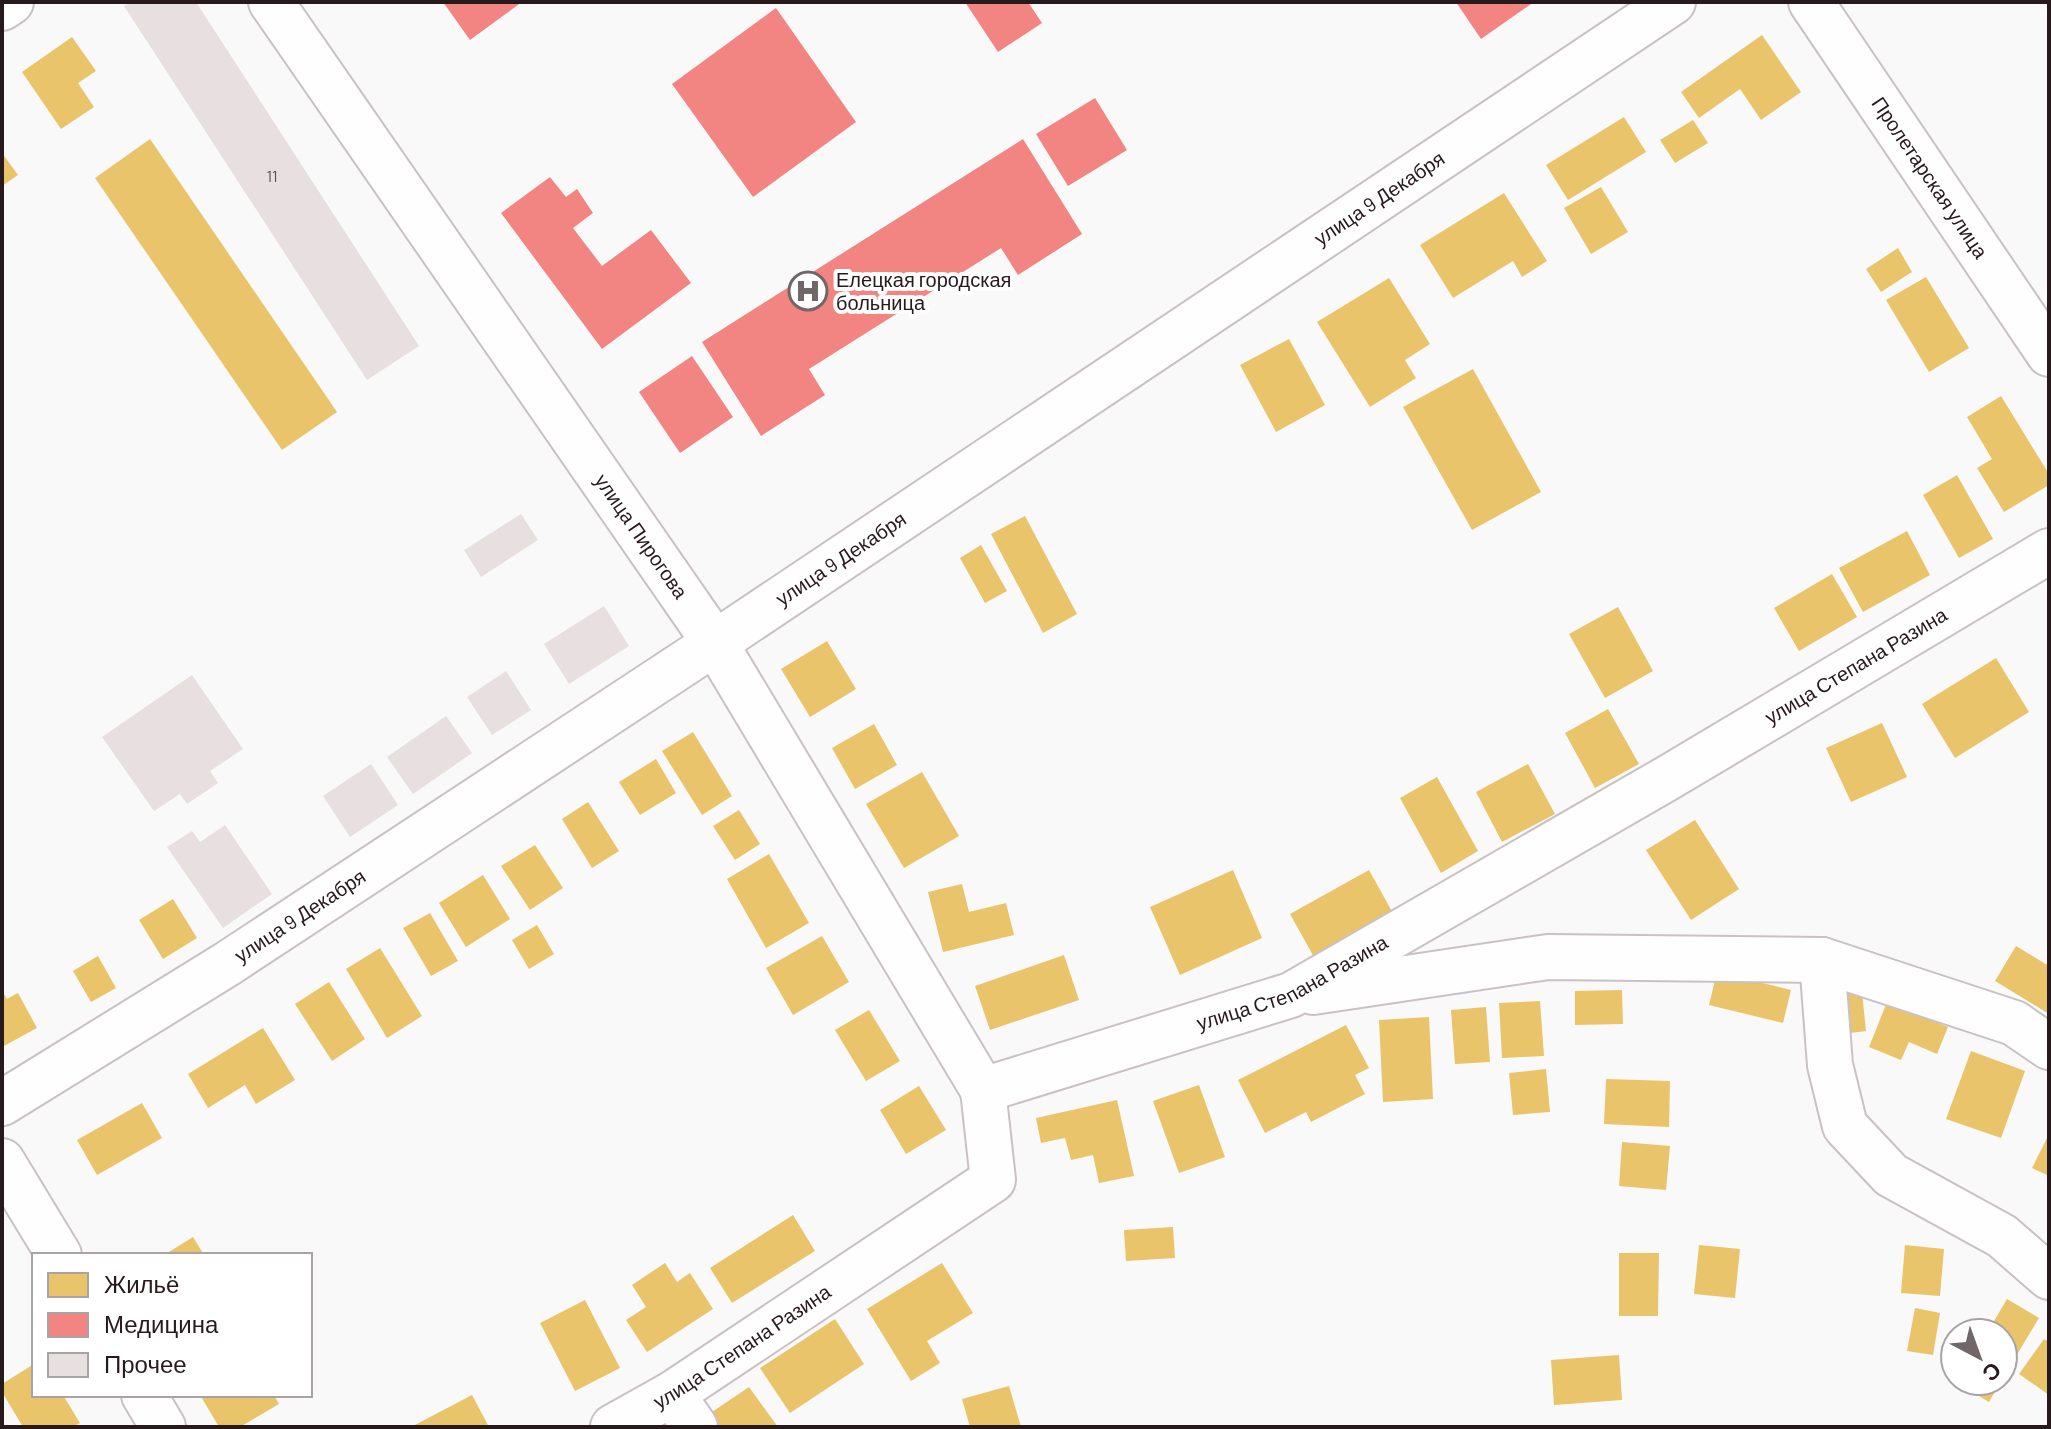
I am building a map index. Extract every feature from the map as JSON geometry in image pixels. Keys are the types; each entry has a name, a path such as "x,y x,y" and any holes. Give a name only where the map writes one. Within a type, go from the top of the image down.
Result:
{"street":[{"path":"2,8 11,2"},
{"name":"улица Пирогова","path":"271,2 715,643 983,1090"},
{"name":"улица 9 Декабря","path":"2,1103 227,964 715,643 1673,2"},
{"name":"Пролетарская улица","path":"1811,2 2049,354"},
{"name":"улица Степана Разина","path":"613,1427 683,1410 993,1180 983,1090 1291,995 1666,779 2049,551"},
{"path":"1291,995 1548,957 1822,960 2014,1023 2049,1047"},
{"path":"1822,960 1830,1065 1845,1126 1891,1175 2002,1236 2049,1277"},
{"path":"2,1161 58,1253"},
{"path":"145,1397 163,1427"}],"building: Жильё":[{"path":"1762,35 1801,92 1761,120 1740,89 1699,118 1681,92"},
{"path":"72,37 96,71 78,83 94,107 61,129 22,72"},
{"path":"1624,117 1646,152 1568,200 1546,165"},
{"path":"1693,120 1708,143 1675,163 1660,140"},
{"path":"150,139 337,412 282,450 95,178"},
{"path":"2,153 18,175 2,186"},
{"path":"1601,187 1628,232 1591,254 1564,208"},
{"path":"1504,193 1547,261 1522,277 1513,261 1453,298 1420,245"},
{"path":"1898,248 1912,272 1881,292 1866,269"},
{"path":"1926,277 1969,348 1929,372 1886,300"},
{"path":"1389,278 1430,344 1405,360 1416,378 1370,407 1317,322"},
{"path":"1289,339 1325,405 1276,432 1240,365"},
{"path":"1473,369 1541,492 1472,530 1403,407"},
{"path":"2001,396 2049,474 2049,485 2004,512 1977,468 1992,459 1967,417"},
{"path":"1957,475 1993,539 1959,558 1923,495"},
{"path":"1025,516 1077,614 1043,633 991,534"},
{"path":"1907,531 1930,575 1863,612 1839,568"},
{"path":"981,545 1007,591 985,603 960,558"},
{"path":"1832,574 1857,617 1799,651 1774,608"},
{"path":"1618,607 1653,671 1605,698 1569,634"},
{"path":"827,641 856,689 810,717 781,669"},
{"path":"1996,658 2029,712 1955,758 1922,704"},
{"path":"1608,709 1639,764 1595,788 1565,733"},
{"path":"1882,723 1907,777 1851,802 1826,748"},
{"path":"874,724 897,765 855,789 832,748"},
{"path":"693,732 732,796 702,815 662,751"},
{"path":"656,759 676,793 640,815 619,782"},
{"path":"1528,764 1555,814 1502,842 1476,792"},
{"path":"922,772 959,836 904,868 866,804"},
{"path":"1437,777 1478,851 1441,873 1400,798"},
{"path":"588,802 619,851 592,868 562,819"},
{"path":"739,810 760,844 735,860 713,826"},
{"path":"1695,820 1739,889 1691,920 1646,850"},
{"path":"535,845 563,888 530,910 501,866"},
{"path":"769,854 809,923 766,948 727,879"},
{"path":"1233,870 1262,938 1180,975 1150,907"},
{"path":"1369,870 1394,915 1315,959 1290,914"},
{"path":"483,875 510,919 466,947 439,903"},
{"path":"962,884 969,912 1006,903 1014,935 943,952 928,892"},
{"path":"173,899 197,938 163,959 139,920"},
{"path":"430,913 458,961 431,976 403,928"},
{"path":"537,925 554,954 529,969 512,940"},
{"path":"822,936 849,982 793,1015 766,968"},
{"path":"2016,946 2049,966 2049,1014 1995,981"},
{"path":"380,948 422,1016 387,1038 346,969"},
{"path":"1064,955 1079,1000 990,1030 975,986"},
{"path":"98,956 116,988 91,1002 73,971"},
{"path":"1717,972 1791,990 1783,1023 1709,1005"},
{"path":"329,982 365,1039 332,1061 295,1004"},
{"path":"1622,990 1623,1024 1575,1025 1575,991"},
{"path":"2,991 7,999 18,993 37,1028 2,1047"},
{"path":"1862,992 1866,1031 1842,1034 1837,995"},
{"path":"1540,1001 1544,1056 1502,1058 1499,1003"},
{"path":"1887,1002 1948,1027 1937,1054 1909,1042 1901,1060 1869,1047"},
{"path":"1486,1007 1490,1062 1455,1064 1451,1010"},
{"path":"869,1010 900,1061 866,1081 835,1030"},
{"path":"1429,1017 1433,1099 1383,1102 1379,1020"},
{"path":"1346,1025 1369,1068 1355,1075 1365,1094 1311,1122 1306,1112 1265,1133 1238,1080"},
{"path":"263,1028 295,1080 256,1104 245,1085 208,1108 188,1074"},
{"path":"1971,1051 2025,1071 2001,1138 1946,1119"},
{"path":"1546,1069 1550,1112 1513,1115 1509,1073"},
{"path":"1606,1079 1670,1081 1669,1127 1604,1124"},
{"path":"1199,1085 1225,1157 1179,1173 1153,1101"},
{"path":"919,1086 946,1130 906,1154 880,1110"},
{"path":"1117,1100 1134,1176 1099,1183 1093,1155 1071,1160 1065,1138 1041,1143 1036,1118"},
{"path":"142,1103 162,1138 97,1175 77,1140"},
{"path":"2049,1134 2049,1176 2032,1168"},
{"path":"1622,1142 1670,1146 1666,1190 1619,1186"},
{"path":"793,1215 815,1251 732,1303 710,1268"},
{"path":"1173,1227 1175,1258 1126,1261 1124,1230"},
{"path":"193,1237 203,1253 167,1253"},
{"path":"1699,1245 1740,1249 1735,1298 1694,1294"},
{"path":"1905,1245 1944,1249 1940,1296 1901,1293"},
{"path":"1619,1253 1659,1253 1658,1316 1619,1316"},
{"path":"665,1263 677,1282 690,1273 713,1309 647,1352 626,1320 646,1307 632,1285"},
{"path":"942,1263 973,1313 927,1341 940,1363 911,1381 867,1309"},
{"path":"2007,1299 2039,1318 2019,1351 2019,1317 1996,1317"},
{"path":"585,1300 620,1368 575,1391 540,1323"},
{"path":"1915,1308 1940,1313 1933,1355 1907,1351"},
{"path":"835,1319 864,1364 790,1413 760,1368"},
{"path":"2044,1339 2049,1342 2049,1395 2019,1374"},
{"path":"1619,1355 1622,1400 1554,1405 1551,1360"},
{"path":"32,1365 32,1397 64,1397 80,1423 73,1427 23,1427 2,1392 2,1384"},
{"path":"1009,1386 1021,1427 970,1427 962,1399"},
{"path":"749,1387 778,1427 709,1427 703,1418"},
{"path":"472,1395 489,1427 411,1427"},
{"path":"201,1397 275,1397 279,1404 240,1427 219,1427"}],"building: Медицина":[{"path":"443,2 522,2 470,40"},
{"path":"965,2 1028,2 1042,23 998,52"},
{"path":"1456,2 1534,2 1481,39"},
{"path":"776,8 856,122 753,197 672,84"},
{"path":"1095,98 1127,150 1068,186 1036,134"},
{"path":"1023,139 1082,234 1018,275 1001,248 809,369 825,395 761,436 702,342"},
{"path":"550,177 566,197 577,189 593,213 573,228 602,266 651,230 691,283 602,349 501,213"},
{"path":"692,356 733,417 680,453 639,392"}],"building: Прочее":[{"path":"130,2 196,2 419,346 367,380 124,6"},
{"path":"521,514 538,540 481,577 464,550"},
{"path":"604,606 629,646 569,684 544,644"},
{"path":"506,671 531,710 492,735 467,697"},
{"path":"192,675 243,749 210,771 218,783 187,804 180,794 154,811 102,737"},
{"path":"446,716 472,753 413,794 387,757"},
{"path":"371,764 398,805 350,837 323,796"},
{"path":"225,825 272,894 223,928 167,847 192,831 200,842"}],"place":[{"name":"Елецкая городская больница","path":"808,291"}]}
